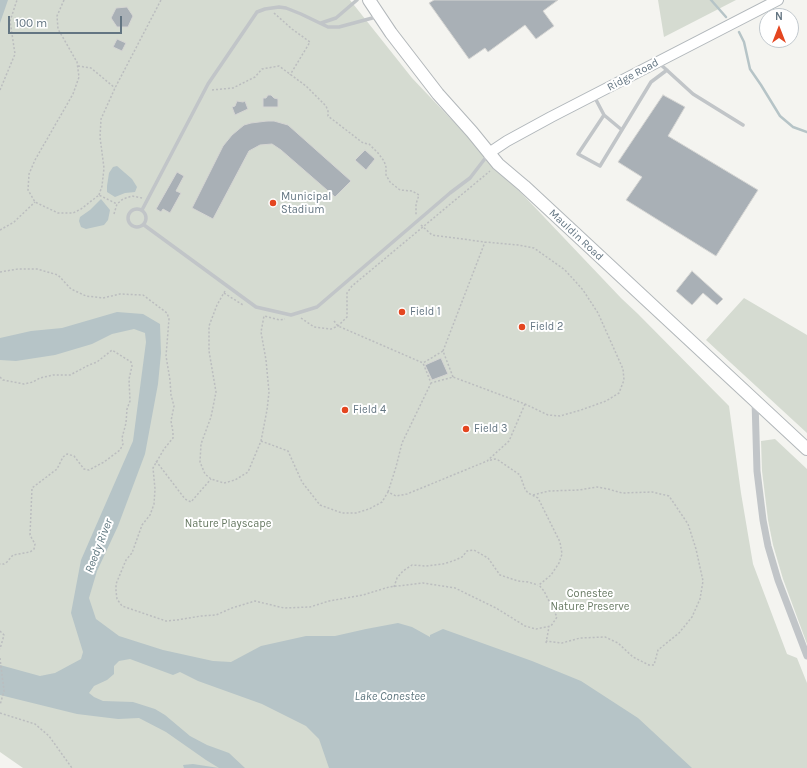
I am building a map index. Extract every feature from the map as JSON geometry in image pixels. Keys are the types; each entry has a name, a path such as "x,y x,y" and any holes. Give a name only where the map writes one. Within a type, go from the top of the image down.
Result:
{"main road":[{"name":"Mauldin Road","path":"369,0 401,47 438,94 468,127 498,164 524,186 807,449"}],"street":[{"name":"Ridge Road","path":"489,153 507,141 778,0"},
{"path":"755,400 757,470 763,520 768,546 778,580 807,656"}],"lane":[{"path":"321,23 336,18 357,0"},
{"path":"142,210 208,84 257,12 268,8 286,8 328,27 339,27 379,16"},
{"path":"658,62 693,94 743,125"},
{"path":"604,115 578,154 600,166 651,82 667,70"},
{"path":"594,96 604,115 622,130"},
{"path":"144,225 256,307 291,315 317,308 450,193 470,178 489,153"},
{"path":"137,208 142,210 147,217 144,225 134,227 130,224 128,214 137,208"}],"path":[{"path":"0,90 15,54 10,21 17,0"},
{"path":"64,0 57,16 58,29 77,62 79,77 73,94 35,160 29,174 28,190 35,202 58,213 73,213 81,209 99,195 102,186 104,168 100,137 102,119 115,88 161,0"},
{"path":"268,8 292,29 310,42 290,75"},
{"path":"78,65 91,68 115,88"},
{"path":"209,93 212,90 233,88 255,77 262,69 279,66 306,86 326,106 328,116 362,143 369,144 378,153 384,161 386,175 395,186 400,190 412,191 419,195 416,204 415,217 432,235 485,242 518,244 534,248 565,270 583,290 598,313 623,369 624,380 619,393 581,410 560,416 548,415 525,404 452,377 431,383"},
{"path":"301,317 314,327 331,329 338,326 347,317 347,294 352,286 498,164"},
{"path":"99,195 117,204"},
{"path":"114,214 117,204 123,199 132,196 141,197 147,201"},
{"path":"0,230 14,222 35,202"},
{"path":"423,363 443,351 485,242"},
{"path":"0,272 18,269 37,269 58,275 71,289 86,296 103,298 120,294 143,295 167,313 169,319 166,356 170,374 171,395 174,406 171,421 173,438 156,461 153,468 154,504 150,514 142,525 132,553 126,560 116,584 117,599 122,606 166,621 216,615 255,601 284,608 310,607 329,600 363,595 394,586 423,583 456,588 496,608 525,626 536,629 549,627"},
{"path":"228,286 217,305 209,326 209,351 216,392 211,417 201,444 200,462 205,474 211,479 224,483 235,480 248,472 261,441 269,392 266,360 261,332 264,316 280,320 287,319"},
{"path":"261,441 288,452 302,482 320,505 342,513 356,513 369,509 382,502 388,492 402,443 431,383 423,363 338,326 334,321"},
{"path":"0,378 3,380 24,384 53,375 70,375 97,362 112,350 131,362 132,366 129,380 130,401 127,409 126,423 122,438 123,444 120,450 90,470 84,469 74,456 67,454 63,456 57,469 32,488 30,535 35,544 34,549 30,552 13,555 7,562 0,564"},
{"path":"443,351 452,377"},
{"path":"487,461 509,441 525,404"},
{"path":"388,492 396,496 407,494 487,461 495,459 498,460 520,475 524,489 528,493 538,498 560,542 562,554 559,563 551,575 539,585"},
{"path":"156,461 185,499 191,502 211,479"},
{"path":"394,586 397,578 412,565 426,566 448,563 462,557 467,551 474,550 488,558 500,575 518,581 539,585 544,591 557,617 549,627 546,642 562,643 580,638 605,637 618,643 633,657 649,665 654,665 656,663 658,650 680,633 692,617 700,599 703,581 696,549 688,524 669,496 652,492 622,493 596,487 578,490 549,491 533,496"},
{"path":"0,631 4,635 0,650"},
{"path":"0,659 4,688 0,705"},
{"path":"0,713 35,724 49,736 72,768"}],"green space":[{"path":"0,0 350,0 412,78 621,298 729,406 741,493 753,564 787,654 797,658 807,683 807,768 23,768 0,752"},
{"path":"658,0 736,0 664,37"},
{"path":"744,298 807,335 807,433 706,340"},
{"path":"775,439 807,469 807,644 783,579 773,545 768,520 762,471 761,441"}],"water":[{"path":"0,0 8,0 0,23"},
{"path":"117,166 132,179 137,187 135,192 125,193 115,197 107,192 109,173 113,167"},
{"path":"101,199 110,210 108,220 104,225 86,229 81,227 79,221 80,217"},
{"name":"Lake Conestee","path":"117,312 143,314 160,324 161,353 158,384 145,454 118,526 97,571 89,598 96,619 119,636 163,650 213,661 231,662 261,646 306,636 335,636 398,623 412,627 430,637 430,635 443,629 532,661 581,681 638,718 692,768 329,768 319,739 306,726 262,704 198,681 180,672 173,675 130,659 119,661 114,666 114,674 107,680 94,686 89,693 103,701 133,702 155,709 165,715 190,736 207,745 229,753 245,768 219,768 166,732 139,718 118,719 77,714 0,695 0,665 40,676 55,673 81,659 83,652 71,613 81,560 133,441 146,342 145,333 134,329 112,334 92,344 55,355 16,361 0,360 0,338 31,331 62,328"},
{"path":"193,764 219,768 184,768 183,765"}],"building":[{"path":"434,0 558,0 543,11 554,26 536,39 525,25 488,52 485,48 469,59 429,3"},
{"path":"127,7 133,16 128,27 117,27 111,18 116,8"},
{"path":"117,39 126,43 122,51 113,47"},
{"path":"268,95 278,99 278,107 263,107 263,98 266,98"},
{"path":"663,95 685,107 668,136 758,190 716,256 626,200 642,177 618,162"},
{"path":"237,101 245,101 248,109 235,115 232,107 235,106"},
{"path":"274,121 288,125 351,181 335,197 281,150 272,144 260,145 249,151 213,219 192,208 223,146 232,135 244,125"},
{"path":"365,150 375,159 366,170 355,160"},
{"path":"177,172 184,176 176,191 181,193 170,213 163,209 161,212 156,209"},
{"path":"692,271 723,299 717,305 703,293 692,305 676,291"},
{"path":"441,358 448,374 432,380 425,365"}],"waterway":[{"path":"711,0 726,17"},
{"path":"739,32 744,42 750,69 780,116 793,127 807,132"}],"place":[{"name":"Municipal Stadium","path":"273,203"},
{"name":"Field 1","path":"402,312"},
{"name":"Field 2","path":"522,327"},
{"name":"Field 4","path":"345,410"},
{"name":"Field 3","path":"466,429"}],"park label":[{"name":"Nature Playscape","path":"228,524"},
{"name":"Conestee Nature Preserve","path":"590,600"}],"water label":[{"name":"Reedy River","path":"99,546"}]}
